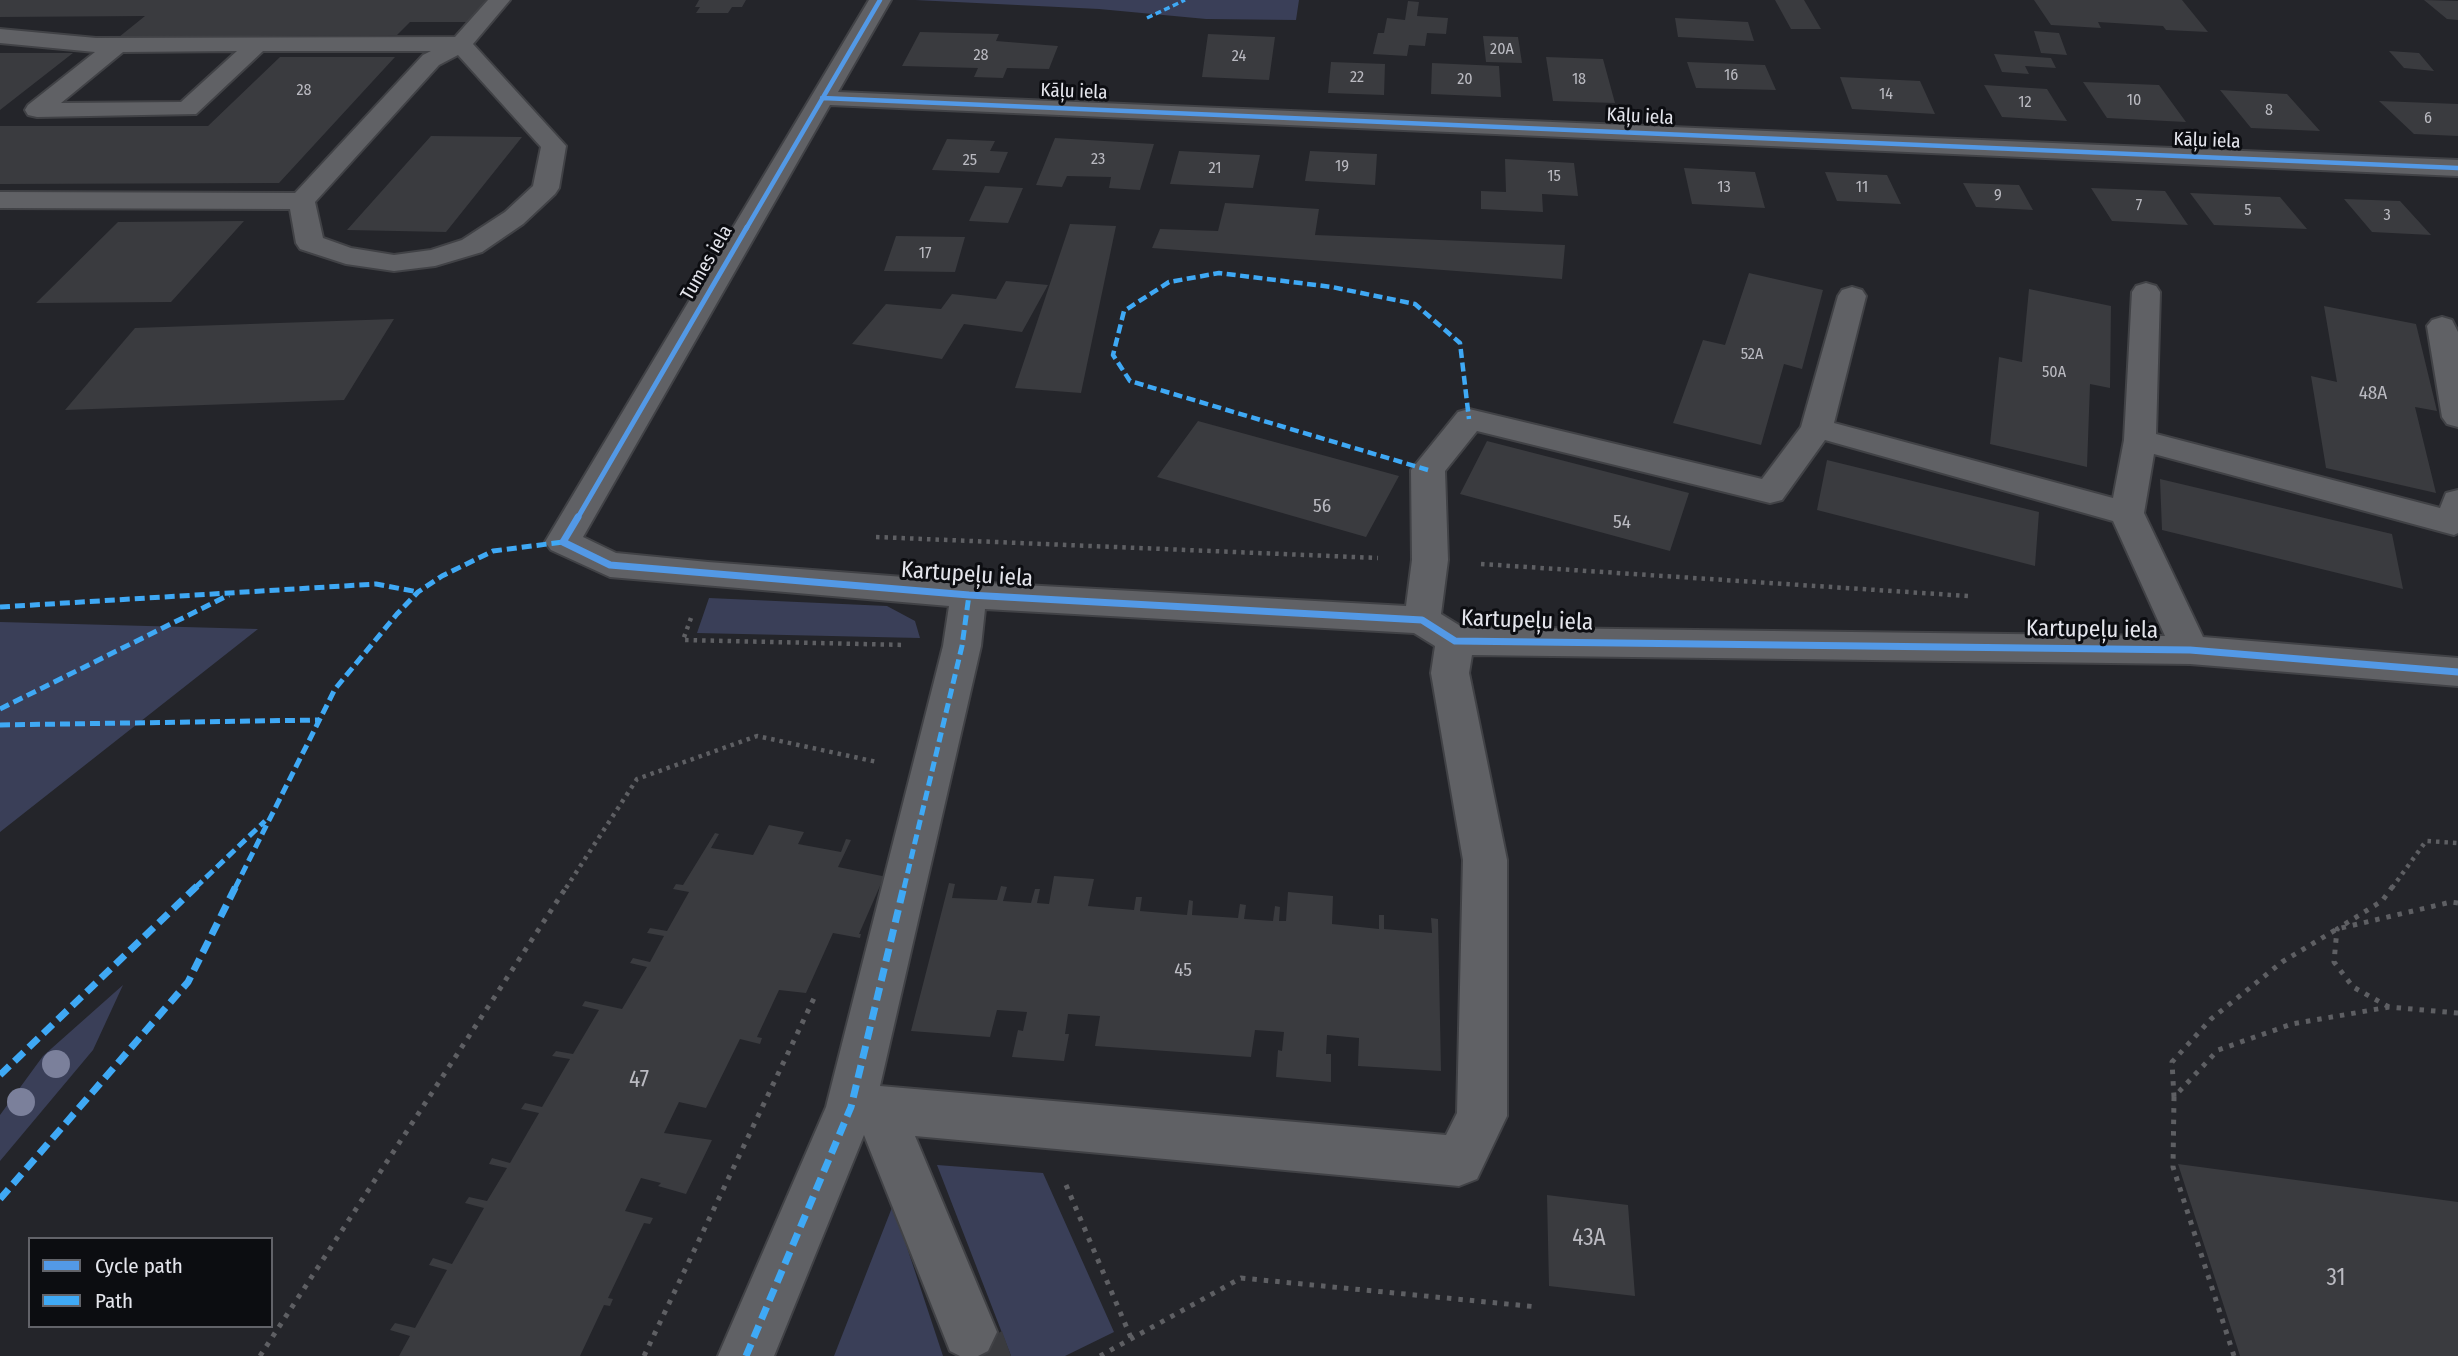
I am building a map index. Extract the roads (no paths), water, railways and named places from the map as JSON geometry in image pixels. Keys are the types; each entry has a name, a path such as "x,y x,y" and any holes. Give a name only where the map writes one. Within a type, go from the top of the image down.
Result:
{"street":[{"path":"0,200 302,201 430,60 461,44 499,0"},
{"name":"Tumes iela","path":"563,542 880,0"},
{"path":"0,36 117,45 461,44 554,146 546,188 514,218 472,246 435,258 394,262 346,256 310,243 302,201"},
{"path":"117,45 37,110 187,109 258,44"},
{"name":"Kāļu iela","path":"821,98 2458,168"},
{"path":"2146,292 2140,440 2127,513 2190,650"},
{"path":"865,1108 1459,1161 1482,1116 1485,860 1450,673 1439,630 1430,560 1428,470 1469,419 1770,492 1817,428 1852,296"},
{"path":"2442,326 2455,383 2458,417"},
{"path":"1817,428 2127,513"},
{"path":"2140,440 2454,523 2458,501"},
{"name":"Kartupeļu iela","path":"563,542 610,565 1439,630 2190,650 2458,672"},
{"path":"746,1356 865,1108 962,646 969,595"},
{"path":"865,1108 969,1332"}]}
